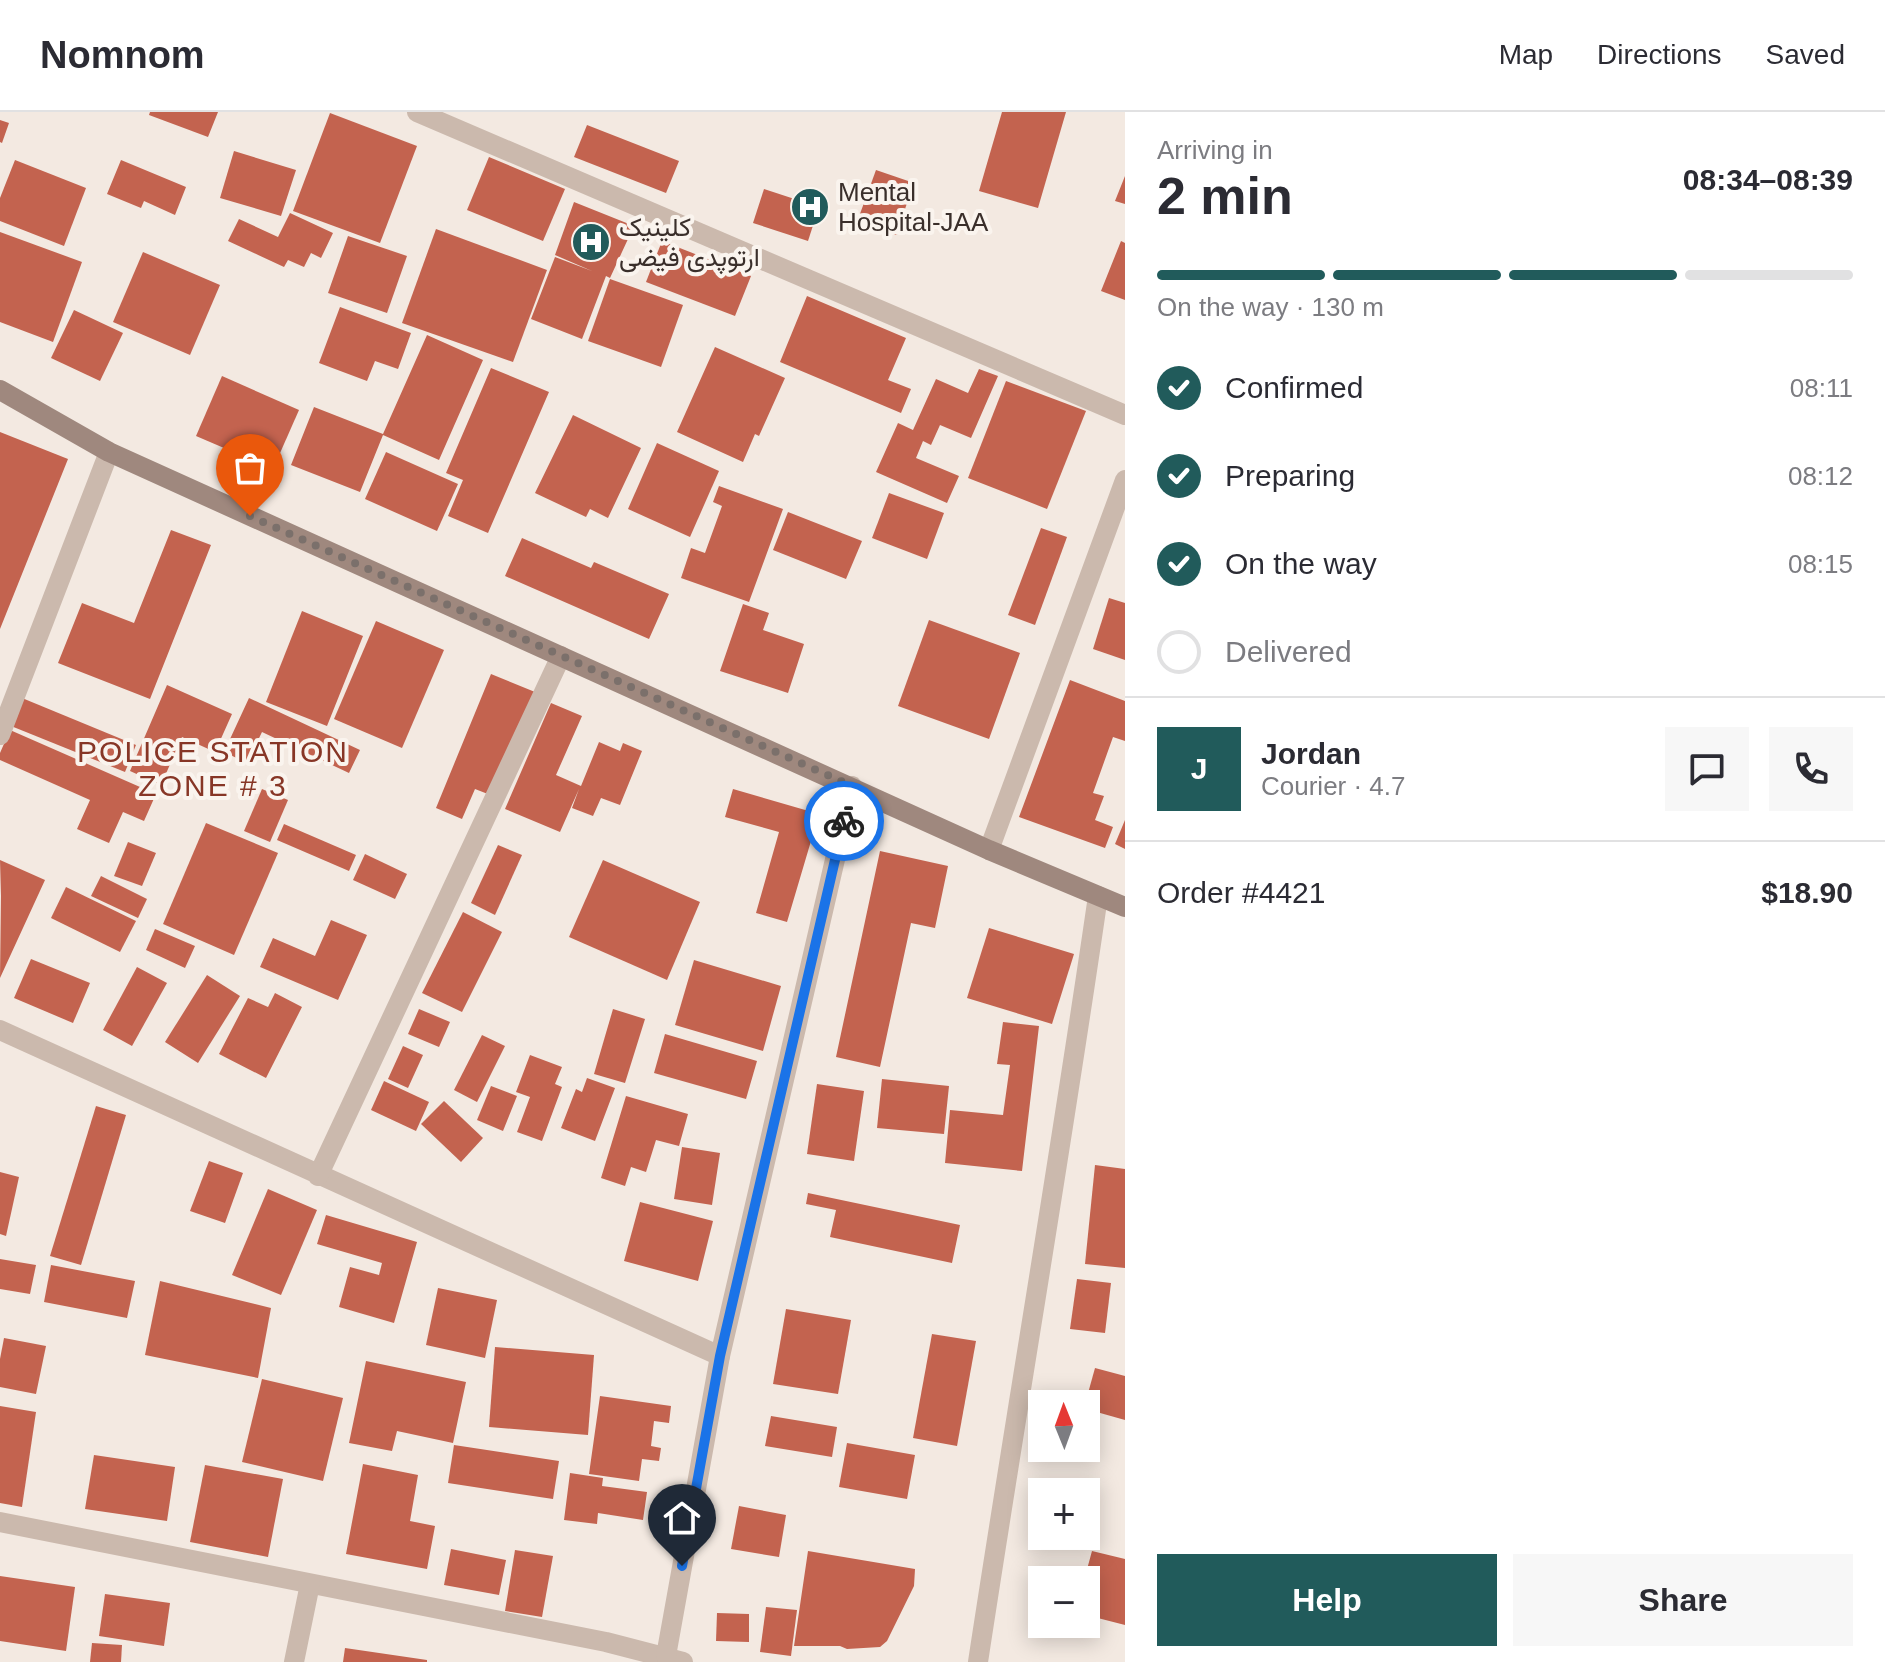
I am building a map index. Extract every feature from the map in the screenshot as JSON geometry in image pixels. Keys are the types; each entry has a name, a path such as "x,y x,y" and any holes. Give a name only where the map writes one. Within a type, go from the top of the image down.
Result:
{"main road":[{"path":"0,390 109,452 989,850 1125,907"}],"street":[{"path":"417,112 1125,415"},
{"path":"0,735 109,452"},
{"path":"989,850 1125,480"},
{"path":"318,1176 561,656"},
{"path":"0,1522 310,1584 604,1652 674,1659 720,1356 852,786"},
{"path":"978,1662 1062,1145 1098,896"},
{"path":"0,1030 720,1356"},
{"path":"294,1662 310,1584"}],"building":[{"path":"150,112 218,112 208,137 149,115"},
{"path":"1002,112 1066,112 1038,208 979,191"},
{"path":"330,113 417,146 380,243 293,211"},
{"path":"0,120 9,123 2,143 0,142"},
{"path":"587,125 679,161 666,193 574,157"},
{"path":"234,151 296,170 281,216 220,198"},
{"path":"489,157 565,189 543,241 467,210"},
{"path":"15,160 86,188 64,246 0,221 0,198"},
{"path":"121,160 186,187 175,215 144,201 141,208 107,194"},
{"path":"876,170 914,183 896,235 857,222"},
{"path":"1125,176 1125,204 1115,201"},
{"path":"764,189 819,207 808,241 753,223"},
{"path":"574,202 634,226 610,278 606,276 582,339 531,319 555,257 592,271 555,255"},
{"path":"290,213 333,233 321,258 311,253 304,267 288,260 284,267 228,241 239,219 278,237"},
{"path":"436,229 547,270 513,362 402,323"},
{"path":"0,232 82,262 53,342 0,322"},
{"path":"348,236 407,256 387,313 328,293"},
{"path":"662,241 751,276 735,316 646,282"},
{"path":"1121,241 1125,243 1125,300 1101,291"},
{"path":"143,252 220,285 190,355 113,322"},
{"path":"610,279 683,305 661,367 588,341"},
{"path":"807,296 906,338 888,380 911,389 901,413 780,362"},
{"path":"340,307 411,333 398,369 375,361 367,381 319,363"},
{"path":"74,310 123,333 100,381 51,358"},
{"path":"427,335 483,360 439,460 383,435 360,492 291,465 314,407 383,434"},
{"path":"715,347 785,378 759,436 755,434 743,462 677,432"},
{"path":"491,368 549,392 488,533 448,516 463,480 446,473"},
{"path":"979,369 998,376 971,438 940,425 931,445 923,441 916,458 959,476 947,503 876,472 898,423 913,430 936,379 968,393"},
{"path":"222,376 299,410 273,469 196,436"},
{"path":"1006,381 1086,411 1047,509 968,478"},
{"path":"573,415 641,448 608,518 590,509 586,517 535,493"},
{"path":"0,432 68,459 0,629"},
{"path":"657,443 719,471 690,537 628,509"},
{"path":"386,452 458,484 437,531 365,499"},
{"path":"719,486 783,509 749,602 681,578 691,548 705,553 722,506 713,502"},
{"path":"889,493 944,513 927,559 872,538"},
{"path":"788,512 862,541 846,579 773,550"},
{"path":"1041,528 1067,537 1035,625 1008,615"},
{"path":"171,530 211,545 150,699 58,663 82,603 134,623"},
{"path":"522,538 591,568 594,562 669,594 649,639 505,576"},
{"path":"1109,598 1125,603 1125,660 1093,649"},
{"path":"743,604 769,613 763,630 804,644 788,693 720,671"},
{"path":"302,611 363,636 327,726 266,702"},
{"path":"929,620 1020,653 989,739 898,706"},
{"path":"376,621 444,650 402,748 334,719"},
{"path":"491,674 535,692 493,796 475,789 462,819 436,808"},
{"path":"1070,680 1125,701 1125,741 1113,737 1093,793 1104,796 1095,820 1113,827 1105,848 1019,817"},
{"path":"167,685 232,714 215,752 182,737 161,785 130,771"},
{"path":"22,698 136,745 125,772 11,726"},
{"path":"249,698 360,750 349,773 262,732 247,763 224,752"},
{"path":"551,703 582,716 556,775 581,786 599,742 620,751 623,743 642,751 620,805 601,798 593,816 572,808 579,789 560,832 505,809"},
{"path":"10,730 156,794 144,821 123,812 109,843 77,829 90,800 0,760"},
{"path":"262,789 288,800 270,842 244,831"},
{"path":"733,789 819,814 787,922 756,913 779,832 725,817"},
{"path":"1125,820 1125,849 1115,844"},
{"path":"206,823 278,853 234,955 163,924"},
{"path":"284,824 356,855 349,871 277,840"},
{"path":"128,842 156,853 142,886 114,876"},
{"path":"498,845 522,855 495,915 471,903"},
{"path":"880,851 948,866 935,928 911,923 880,1067 836,1057"},
{"path":"365,854 407,874 395,899 353,880"},
{"path":"0,860 45,880 0,978 1,896"},
{"path":"603,860 700,902 667,980 569,937"},
{"path":"101,876 147,899 138,918 91,896"},
{"path":"66,887 136,921 120,952 51,918"},
{"path":"463,912 502,932 462,1012 422,993"},
{"path":"331,920 367,935 338,1000 260,967 273,938 315,956"},
{"path":"989,928 1074,954 1052,1024 967,998"},
{"path":"155,929 195,946 185,968 146,950"},
{"path":"31,959 90,983 73,1023 14,998"},
{"path":"694,960 781,986 763,1051 675,1025"},
{"path":"137,967 167,983 132,1046 103,1030"},
{"path":"207,975 240,996 198,1063 165,1042"},
{"path":"275,993 302,1007 266,1078 219,1054 248,998 268,1007"},
{"path":"419,1009 450,1022 439,1047 408,1034"},
{"path":"613,1009 645,1019 625,1083 594,1074"},
{"path":"1003,1022 1039,1026 1022,1171 945,1163 950,1110 1003,1115 1010,1065 997,1064"},
{"path":"665,1034 757,1061 746,1099 654,1073"},
{"path":"482,1035 505,1046 477,1102 454,1090"},
{"path":"403,1046 423,1055 408,1088 388,1079"},
{"path":"530,1055 562,1067 555,1084 562,1087 542,1141 517,1132 530,1097 516,1092"},
{"path":"587,1078 615,1088 595,1141 561,1128 576,1089 582,1092"},
{"path":"882,1079 949,1086 944,1134 877,1128"},
{"path":"384,1081 429,1102 416,1131 371,1110"},
{"path":"817,1084 864,1091 854,1161 807,1154"},
{"path":"491,1086 517,1096 503,1131 477,1120"},
{"path":"626,1096 688,1114 679,1146 656,1140 646,1172 631,1167 625,1186 601,1178"},
{"path":"444,1101 483,1138 461,1162 421,1124"},
{"path":"96,1106 126,1115 81,1265 50,1256"},
{"path":"682,1147 720,1153 712,1205 674,1199"},
{"path":"209,1161 243,1173 225,1223 190,1211"},
{"path":"1095,1165 1125,1169 1125,1268 1085,1264"},
{"path":"0,1172 19,1177 6,1236 0,1234"},
{"path":"268,1189 317,1210 281,1295 232,1275"},
{"path":"808,1193 960,1225 952,1263 830,1237 836,1210 806,1204"},
{"path":"640,1202 713,1221 698,1281 624,1261"},
{"path":"326,1215 417,1242 394,1323 339,1307 350,1267 379,1275 382,1263 317,1244"},
{"path":"0,1259 36,1265 30,1294 0,1289"},
{"path":"51,1265 135,1281 127,1318 44,1302"},
{"path":"1077,1279 1111,1283 1105,1333 1070,1329"},
{"path":"160,1281 271,1308 258,1378 145,1355"},
{"path":"438,1288 497,1300 485,1358 426,1345"},
{"path":"786,1309 851,1320 838,1394 773,1384"},
{"path":"932,1334 976,1341 957,1446 913,1438"},
{"path":"4,1338 46,1346 36,1394 0,1387"},
{"path":"495,1347 594,1355 588,1435 489,1427"},
{"path":"366,1361 466,1382 453,1443 397,1431 392,1451 349,1443"},
{"path":"1095,1368 1125,1376 1125,1420 1100,1413 1100,1390 1089,1390"},
{"path":"262,1379 343,1398 323,1481 242,1462"},
{"path":"600,1396 671,1406 669,1423 654,1421 651,1446 661,1448 659,1461 642,1459 639,1481 589,1474"},
{"path":"0,1406 36,1412 22,1507 0,1503"},
{"path":"771,1416 837,1427 832,1457 765,1446"},
{"path":"847,1443 915,1455 907,1499 839,1487"},
{"path":"454,1445 559,1461 553,1499 448,1483"},
{"path":"94,1455 175,1467 167,1521 85,1509"},
{"path":"363,1464 418,1475 410,1521 435,1526 427,1569 346,1554"},
{"path":"205,1465 283,1479 268,1557 190,1542"},
{"path":"570,1473 603,1478 602,1486 647,1492 643,1520 598,1513 597,1524 564,1520"},
{"path":"739,1506 786,1515 779,1557 731,1549"},
{"path":"451,1549 506,1560 499,1595 444,1585"},
{"path":"515,1550 553,1556 542,1617 505,1611"},
{"path":"808,1551 915,1569 914,1586 887,1641 880,1647 794,1646"},
{"path":"1092,1551 1125,1559 1125,1625 1100,1619 1100,1566 1088,1566"},
{"path":"0,1576 75,1587 66,1651 0,1641"},
{"path":"105,1594 170,1603 164,1646 99,1636"},
{"path":"766,1607 797,1610 791,1656 760,1652"},
{"path":"717,1613 749,1614 749,1642 716,1641"},
{"path":"92,1643 122,1645 121,1662 90,1662"},
{"path":"345,1648 427,1660 427,1662 343,1662"}],"way so far":[{"path":"250,516 852,786 844,821"}],"place":[{"name":"Mental Hospital-JAA","path":"810,207"},
{"name":"کلینیک ارتوپدی فیضی","path":"591,242"}],"district":[{"name":"POLICE STATION ZONE # 3","path":"213,769"}],"route":[{"path":"682,1566 720,1356 844,821"}]}
